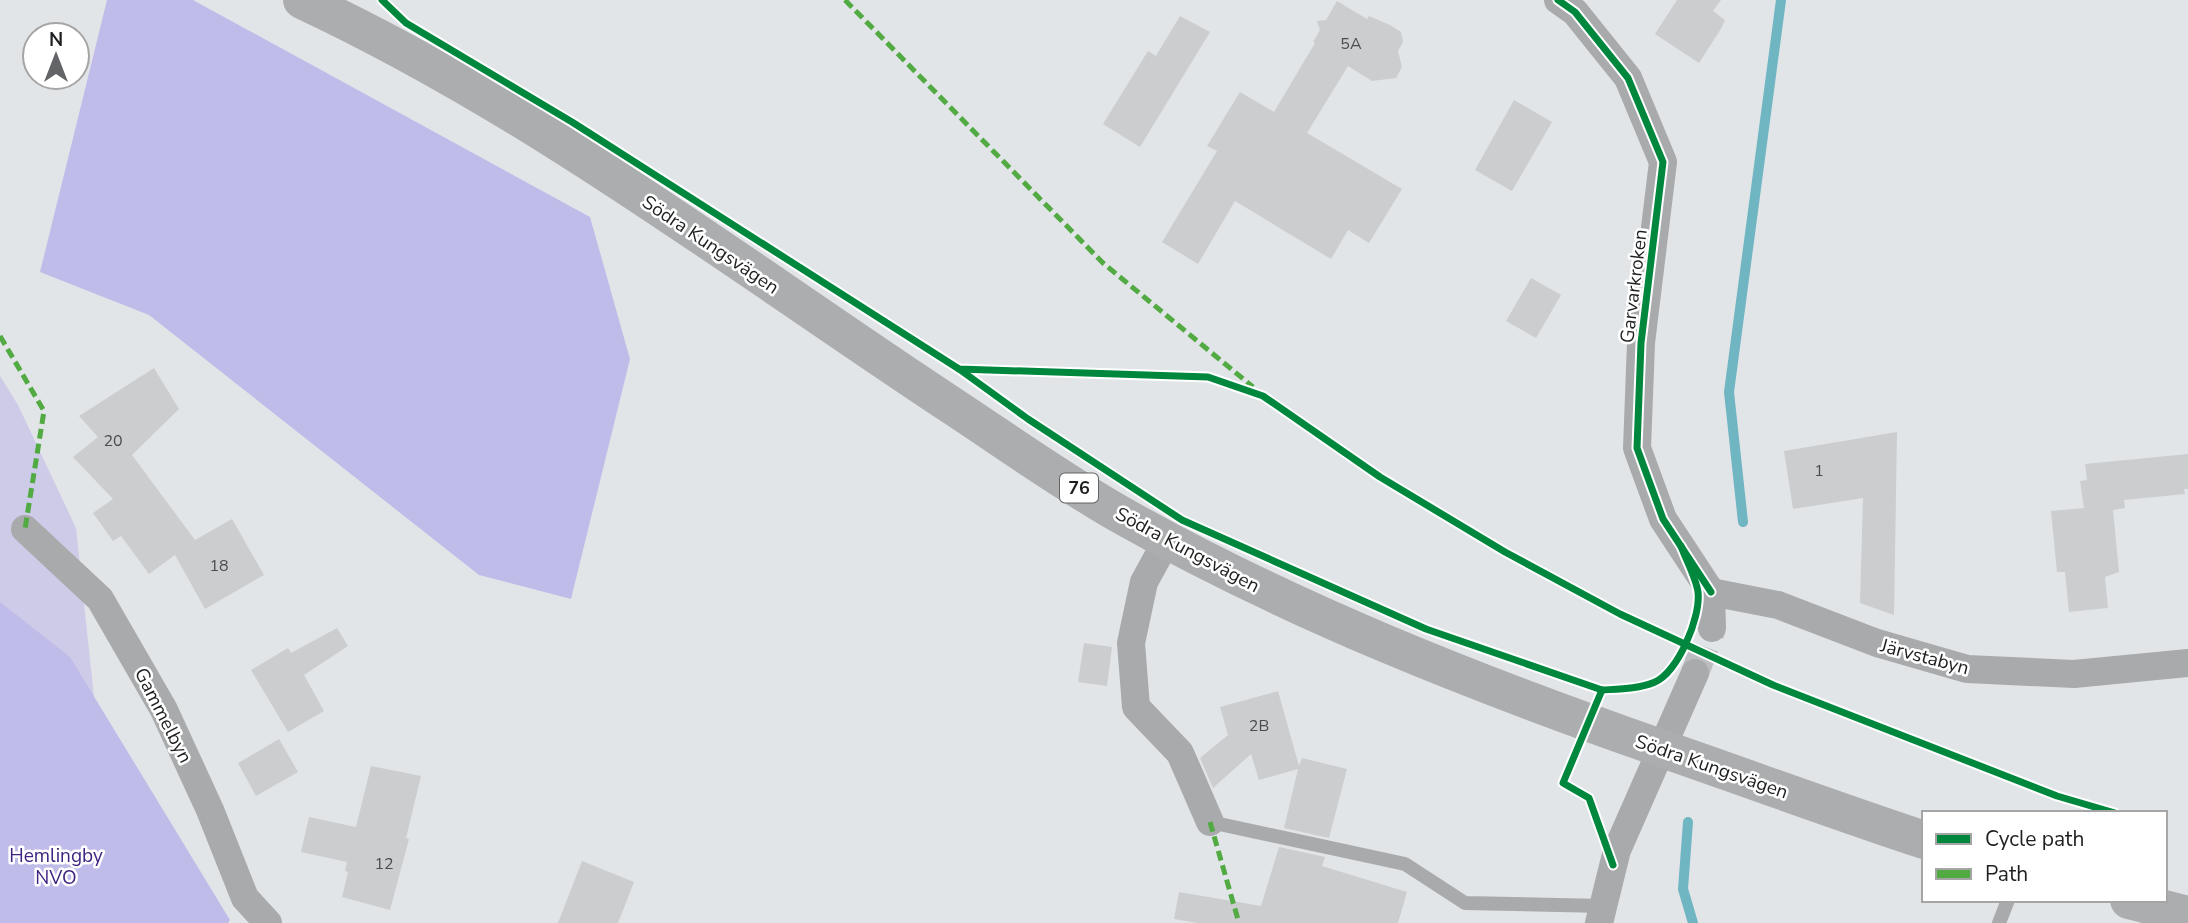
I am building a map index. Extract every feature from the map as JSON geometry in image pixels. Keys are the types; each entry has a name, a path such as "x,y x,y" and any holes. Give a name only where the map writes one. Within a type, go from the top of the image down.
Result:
{"main road":[{"name":"Södra Kungsvägen","path":"302,0 369,32 499,106 693,231 1001,438 1118,513 1167,540 1276,596 1380,641 1661,748 1922,839"},
{"path":"2137,902 2188,915"}],"street":[{"name":"Garvarkroken","path":"1558,0 1575,12 1628,78 1663,162 1641,342 1637,448 1663,519 1711,592"},
{"name":"Gammelbyn","path":"25,529 100,599 164,710 210,810 245,898 268,923"},
{"path":"1167,540 1144,582 1131,643 1136,707 1180,753 1210,822"},
{"path":"1711,592 1712,628"},
{"name":"Järvstabyn","path":"1711,592 1778,605 1877,643 1967,669 2074,674 2188,663"},
{"path":"1601,914 1617,850 1695,673"}],"lane":[{"path":"1210,822 1405,864 1465,904 1601,914"},
{"path":"1999,923 2007,902"}],"green space":[{"path":"107,0 193,0 590,217 630,359 571,599 479,575 149,315 40,272 85,91 91,91 91,65"},
{"name":"Hemlingby NVO","path":"0,376 18,405 76,528 118,923 0,923"},
{"name":"Hemlingby NVO","path":"0,602 70,657 230,920 228,923 0,923"}],"building":[{"path":"1677,0 1721,0 1713,11 1725,20 1699,63 1655,34"},
{"path":"1337,1 1367,19 1369,16 1390,25 1401,32 1403,42 1398,51 1402,67 1396,78 1372,81 1348,66 1307,133 1402,189 1369,243 1348,230 1331,259 1235,201 1198,264 1162,242 1217,151 1207,146 1240,92 1274,112 1315,43 1313,42 1320,30 1317,21 1326,20"},
{"path":"1180,16 1210,32 1140,147 1103,124 1148,51 1156,56"},
{"path":"1514,100 1552,122 1512,191 1475,170"},
{"path":"1531,278 1561,295 1536,338 1506,321"},
{"path":"154,368 179,409 132,455 195,540 232,519 264,575 205,609 175,555 149,574 121,536 113,541 93,513 113,499 73,457 98,437 79,416"},
{"path":"1897,432 1894,615 1860,603 1863,498 1793,509 1784,451"},
{"path":"2188,454 2188,489 2184,489 2185,494 2124,500 2125,508 2113,510 2119,572 2105,577 2108,608 2069,612 2065,572 2057,572 2051,511 2084,508 2080,481 2087,480 2085,464"},
{"path":"337,628 348,646 304,675 324,711 288,732 251,670 288,648 291,653"},
{"path":"1084,643 1112,647 1107,686 1078,682"},
{"path":"1278,691 1299,766 1302,758 1347,769 1329,838 1284,828 1298,769 1259,780 1251,754 1213,788 1200,758 1228,735 1220,707"},
{"path":"279,739 298,772 256,796 238,763"},
{"path":"371,766 421,776 406,838 409,839 390,910 342,897 348,872 345,871 347,862 301,852 309,817 356,827"},
{"path":"1279,847 1325,857 1322,866 1407,892 1398,923 1198,923 1174,919 1179,892 1261,906"},
{"path":"582,861 634,882 618,923 558,923"}],"waterway":[{"path":"1743,522 1729,392 1781,0"},
{"path":"1688,822 1683,889 1693,923"}],"tunnel":[{"path":"1695,673 1712,628"}],"marked path":[{"path":"845,0 1103,263 1253,387"},
{"path":"0,336 44,411 25,529"},
{"path":"1210,822 1239,923"}],"cycle path":[{"path":"382,0 406,23 572,122 959,369 1208,377 1263,396 1380,477 1505,552 1620,614 1773,685 2057,796 2108,811"},
{"path":"1558,0 1575,12 1628,78 1663,162 1641,343 1637,448 1663,519 1711,592"},
{"path":"959,369 1028,419 1182,520 1426,629 1602,690 1636,687 1655,682 1664,676 1680,656 1692,629 1698,603 1695,581 1681,546"},
{"path":"1602,690 1563,783 1589,798 1613,865"}]}
